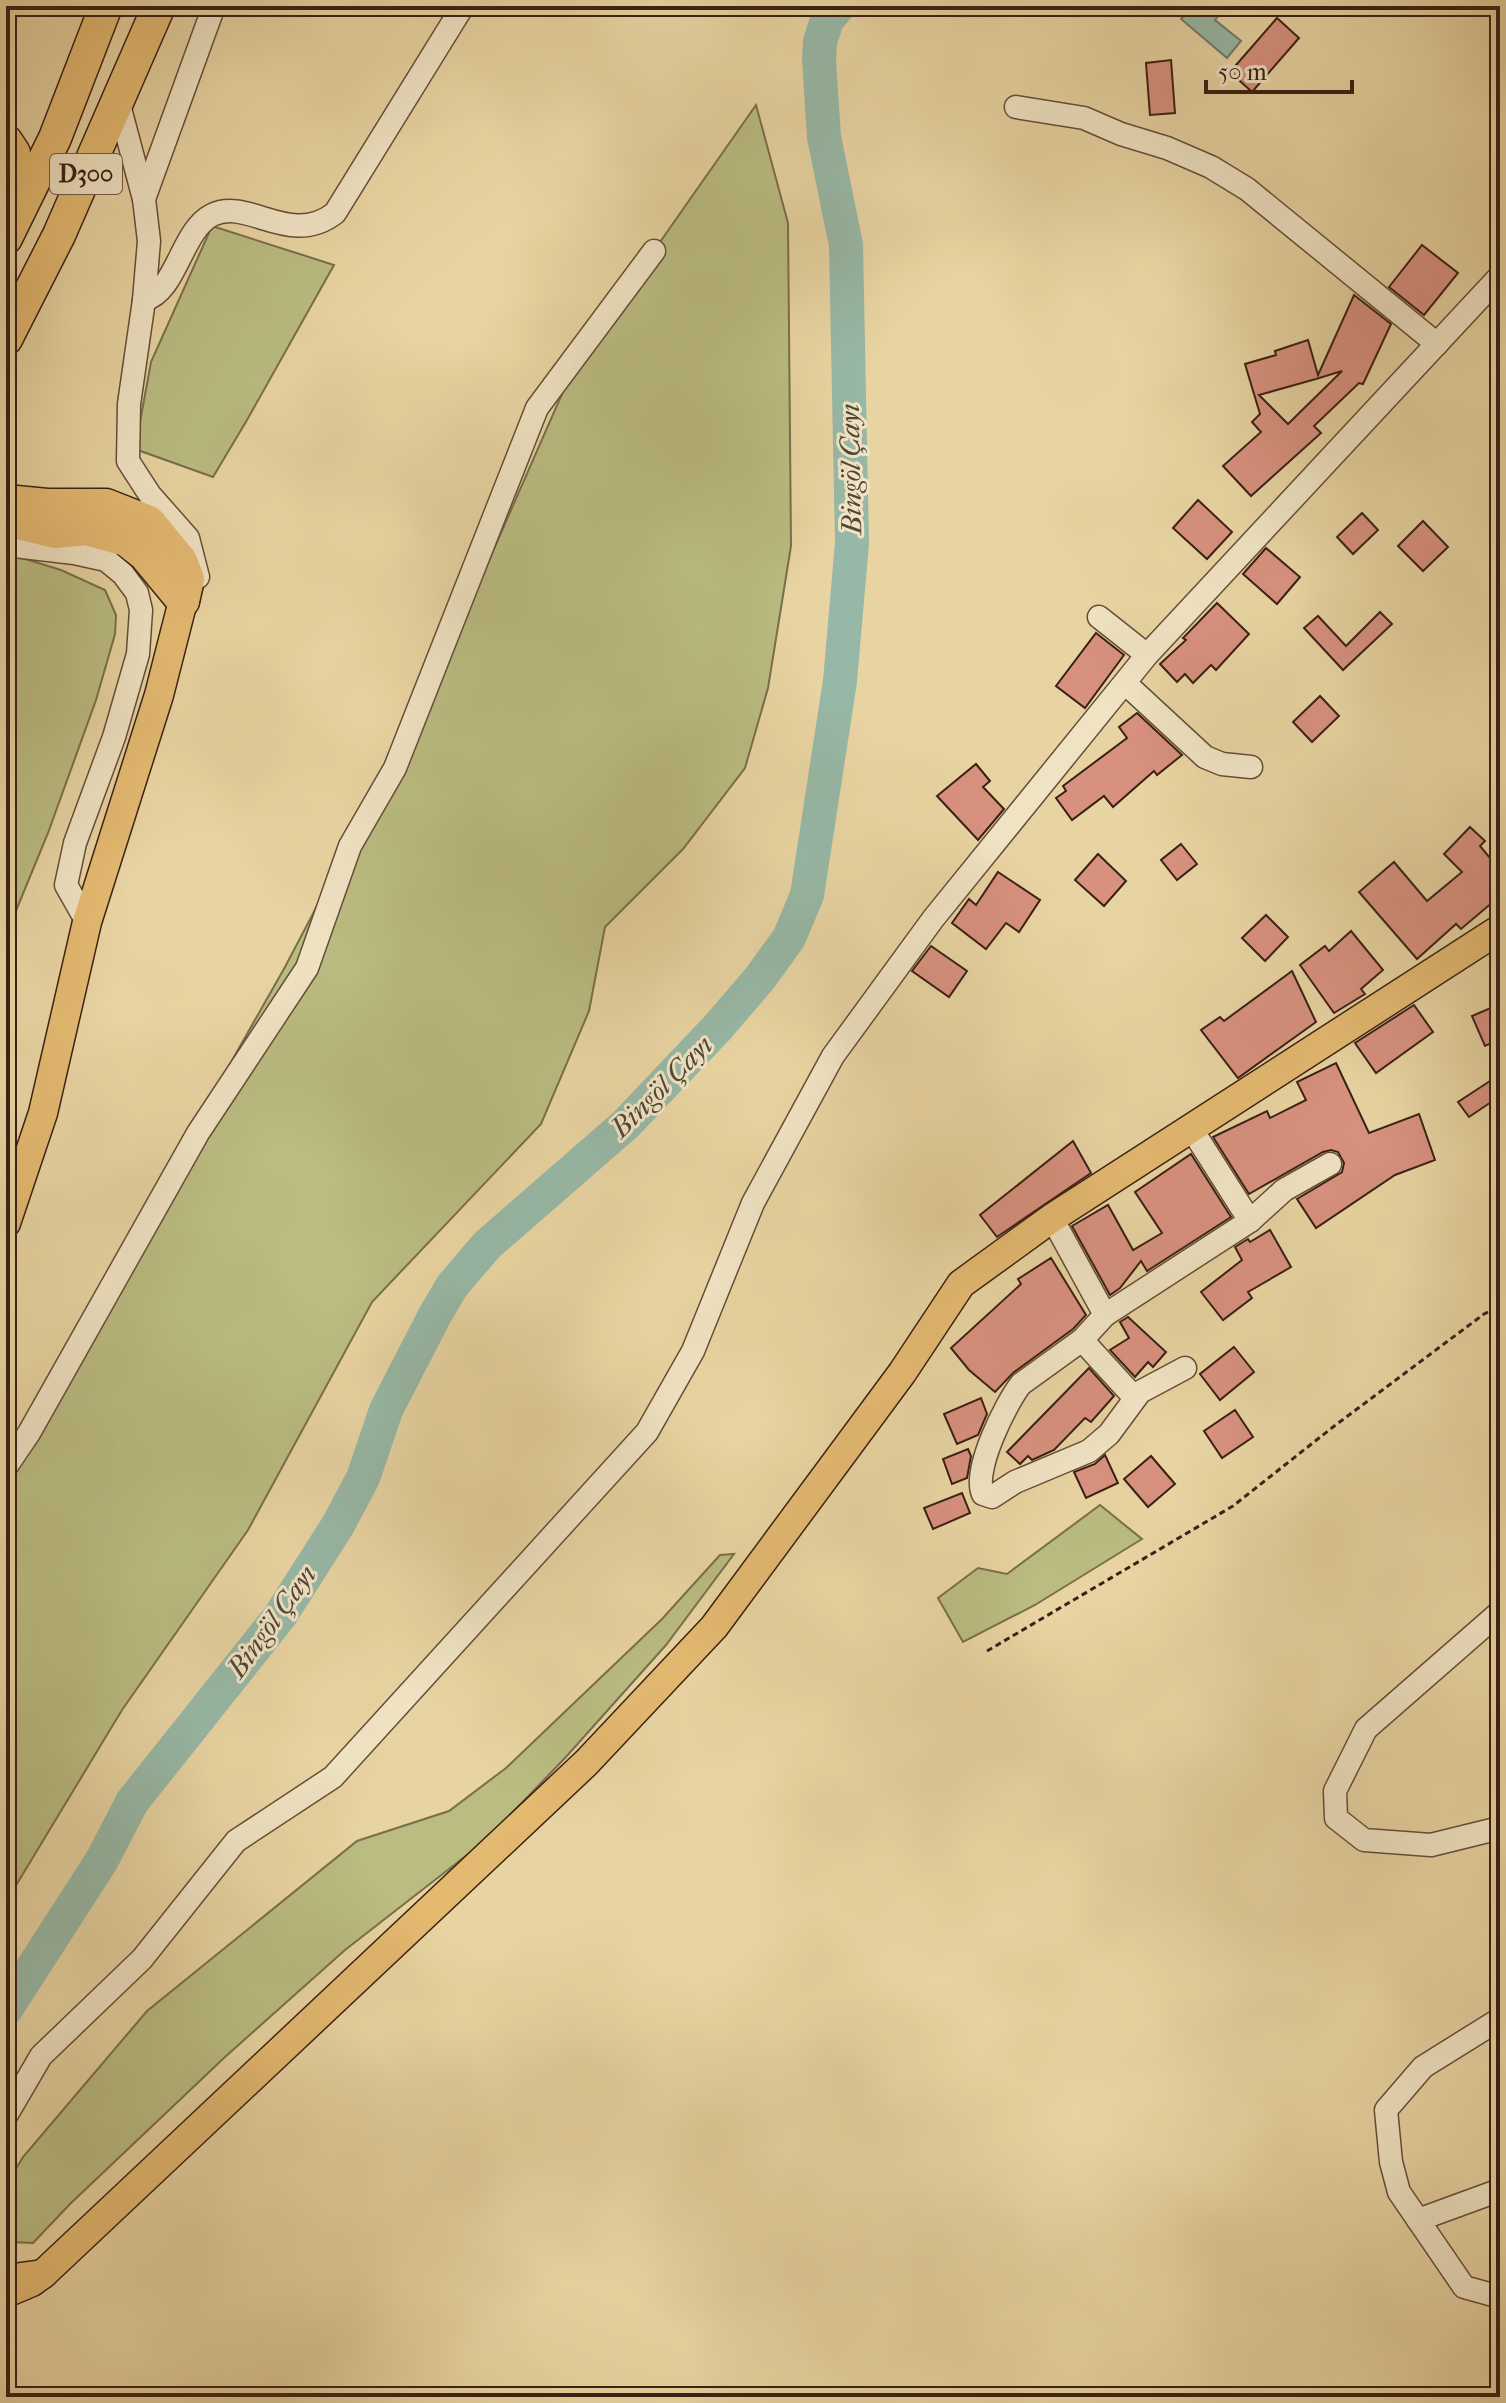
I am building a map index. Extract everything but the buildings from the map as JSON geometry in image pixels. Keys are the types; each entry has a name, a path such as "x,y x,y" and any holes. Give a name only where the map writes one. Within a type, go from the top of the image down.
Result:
{"highway":[{"name":"D300","path":"9,231 55,138 106,6"},
{"name":"D300","path":"6,339 59,235 159,6"},
{"path":"6,141 14,153 9,231"},
{"path":"6,501 106,505 149,522 181,561 188,579 183,601"},
{"path":"6,520 55,532 86,529 126,540 145,555 183,601"}],"main road":[{"path":"6,1223 43,1113 87,922 159,695 183,601"},
{"path":"6,2293 43,2274 586,1763 714,1627 902,1373 961,1284 1052,1218 1500,929"},
{"path":"6,2279 43,2274"}],"street":[{"path":"144,199 214,6"},
{"path":"144,300 159,292 199,225 213,215 227,210 301,226 316,225 335,213 463,6"},
{"path":"118,101 144,199 149,241 129,404 128,461 150,495 188,538 199,579 183,601"},
{"path":"1016,107 1084,118 1211,167 1247,189 1437,344"},
{"path":"6,1467 29,1433 198,1133 307,968 350,846 395,768 537,408 654,251"},
{"path":"6,2116 41,2056 142,1959 236,1841 333,1777 647,1432 693,1351 753,1203 833,1056 933,919 1147,655 1500,276"},
{"path":"6,545 106,560 123,574 137,593 141,610 138,654 114,737 75,843 66,885 87,922"},
{"path":"1099,617 1147,655"},
{"path":"1125,683 1205,757 1222,764 1251,767"},
{"path":"1191,1128 1250,1221"},
{"path":"1185,1368 1134,1397 1109,1434 1089,1451 1015,1482 992,1497 983,1494 979,1485 983,1466 998,1423 1021,1384 1082,1340 1105,1315 1250,1221 1284,1190 1330,1164"},
{"path":"1052,1218 1105,1315"},
{"path":"1082,1340 1134,1397"},
{"path":"1500,1612 1366,1729 1335,1791 1336,1818 1364,1840 1431,1845 1500,1828"},
{"path":"1500,2019 1423,2067 1386,2110 1391,2162 1399,2192 1464,2287 1500,2297"},
{"path":"1418,2220 1500,2190"}],"path":[{"path":"987,1651 1233,1506 1484,1314 1500,1307"}],"green space":[{"path":"756,105 788,223 791,546 768,688 745,768 683,849 605,927 589,1011 541,1124 372,1302 248,1530 122,1710 6,1902 6,1459 285,967 403,742 461,624 576,362"},
{"path":"212,226 334,265 213,477 135,449 151,362"},
{"path":"6,553 61,570 105,590 116,615 115,634 96,700 48,833 6,935"},
{"path":"1100,1505 1142,1539 1035,1605 963,1642 938,1598 978,1568 1007,1574"},
{"path":"734,1554 666,1645 565,1758 485,1841 345,1950 225,2057 33,2243 11,2242 6,2234 6,2185 23,2157 147,2011 357,1841 449,1811 506,1768 662,1619 720,1555"}],"shaded area":[{"path":"1192,6 1226,6 1215,20 1241,41 1227,58 1181,19"}],"waterway":[{"name":"Bingöl Çayı","path":"6,2009 102,1860 132,1802 280,1616 338,1525 363,1478 386,1410 452,1286 487,1245 626,1124 718,1027 789,938 807,895 840,681 852,543 846,245 824,137 819,60 820,42 827,20 839,6"}]}
